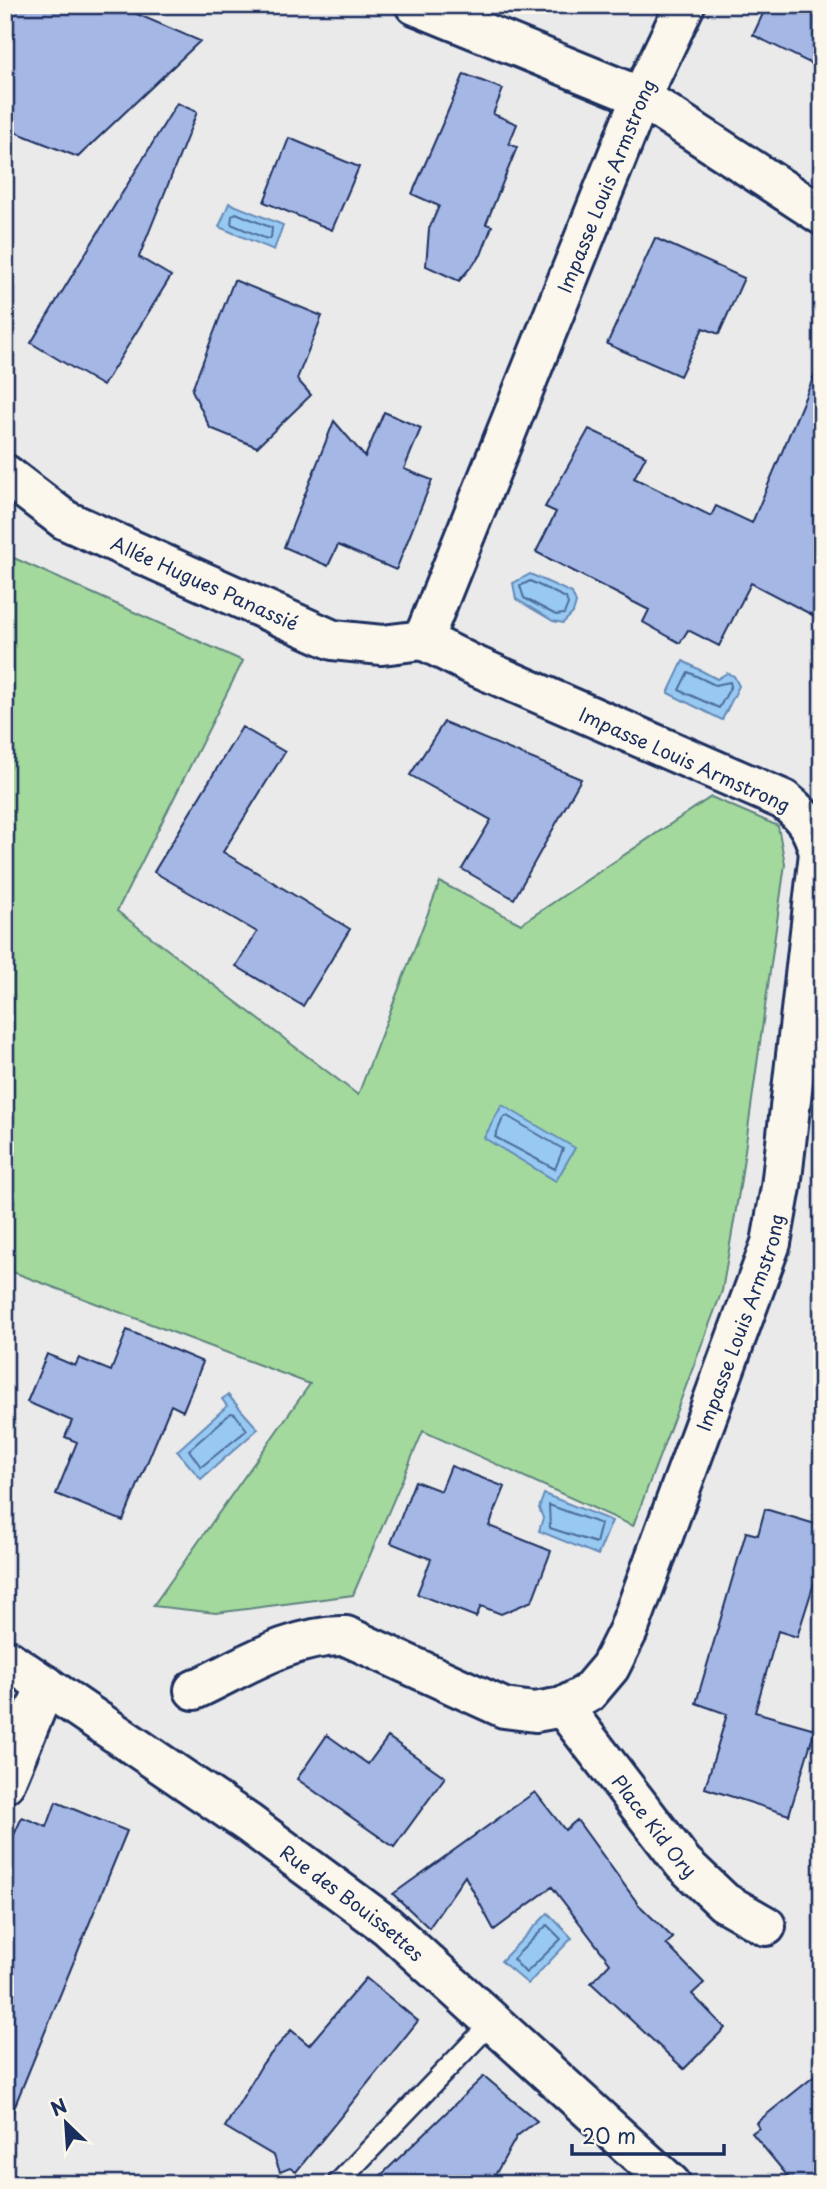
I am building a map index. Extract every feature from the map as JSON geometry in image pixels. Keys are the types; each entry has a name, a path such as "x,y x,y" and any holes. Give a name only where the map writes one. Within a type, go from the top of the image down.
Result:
{"street":[{"path":"415,5 641,97 822,215"},
{"name":"Impasse Louis Armstrong","path":"194,1690 277,1651 323,1635 346,1636 504,1708 535,1712 563,1707 588,1693 610,1667 628,1631 771,1242 781,1187 819,853 814,833 802,814 784,800 471,664 423,640 641,97 685,5"},
{"name":"Allée Hugues Panassié","path":"5,474 65,520 333,640 382,645 423,640"},
{"name":"Rue des Bouissettes","path":"5,1658 248,1823 387,1926 671,2184"},
{"path":"5,1783 46,1685"},
{"name":"Place Kid Ory","path":"563,1707 683,1863 724,1902 766,1926"}],"lane":[{"path":"337,2184 492,2022"}],"green space":[{"path":"5,554 243,661 117,911 358,1095 440,882 521,924 711,797 778,826 785,864 740,1186 722,1291 633,1526 423,1431 353,1595 216,1613 153,1606 310,1384 5,1269"}],"water":[{"path":"229,203 283,225 274,250 219,227"},
{"path":"530,574 572,593 576,603 573,613 563,623 553,621 516,599 513,583"},
{"path":"683,661 717,679 727,673 734,676 739,686 722,720 668,693"},
{"path":"502,1105 575,1148 556,1181 484,1138"},
{"path":"228,1395 258,1429 201,1479 177,1451 227,1406 222,1399"},
{"path":"544,1494 612,1521 598,1555 539,1531 543,1518 539,1508"},
{"path":"548,1913 572,1938 528,1984 501,1961"}],"building":[{"path":"5,5 116,5 200,41 78,157 5,128"},
{"path":"767,5 822,5 822,69 753,35"},
{"path":"464,74 503,89 493,114 517,124 509,144 517,147 486,224 492,226 481,255 459,281 426,266 429,229 439,206 412,194"},
{"path":"177,103 197,112 139,257 171,276 103,386 31,343"},
{"path":"289,138 359,167 332,230 264,202"},
{"path":"655,238 744,278 719,334 703,328 680,376 607,344"},
{"path":"234,280 322,316 297,379 311,395 257,447 210,428 192,390"},
{"path":"822,357 822,620 751,583 719,646 688,630 680,643 643,622 649,610 536,552 556,512 545,507 589,429 646,456 634,478 711,516 716,506 752,523"},
{"path":"384,412 421,428 404,469 432,480 396,570 338,545 328,566 284,547 334,421 365,457"},
{"path":"444,722 581,779 514,899 462,869 491,820 410,775"},
{"path":"242,727 285,752 223,852 350,929 303,1006 236,966 257,932 154,872"},
{"path":"127,1330 203,1362 183,1411 171,1405 123,1521 56,1494 77,1442 65,1437 72,1421 27,1402 47,1354 75,1366 79,1358 111,1371"},
{"path":"451,1466 505,1487 489,1526 551,1551 532,1601 501,1614 481,1606 476,1617 417,1594 431,1559 391,1543 415,1481 441,1491"},
{"path":"765,1509 822,1526 822,1558 797,1637 778,1631 755,1712 815,1729 789,1815 705,1788 727,1714 696,1703 746,1532 758,1535"},
{"path":"327,1735 368,1764 388,1737 445,1777 394,1847 297,1779"},
{"path":"535,1792 565,1830 577,1820 639,1905 673,1938 666,1944 704,1983 692,1994 725,2028 684,2069 591,1983 610,1963 552,1887 494,1930 465,1876 429,1928 393,1894"},
{"path":"56,1802 127,1831 7,2125 5,1855 22,1817 47,1827"},
{"path":"366,1978 418,2021 296,2172 290,2168 280,2172 274,2156 225,2127 263,2063 291,2030 309,2045"},
{"path":"822,2070 822,2184 794,2184 752,2133 759,2128 756,2123"},
{"path":"484,2076 537,2121 517,2136 490,2184 372,2184"}]}
